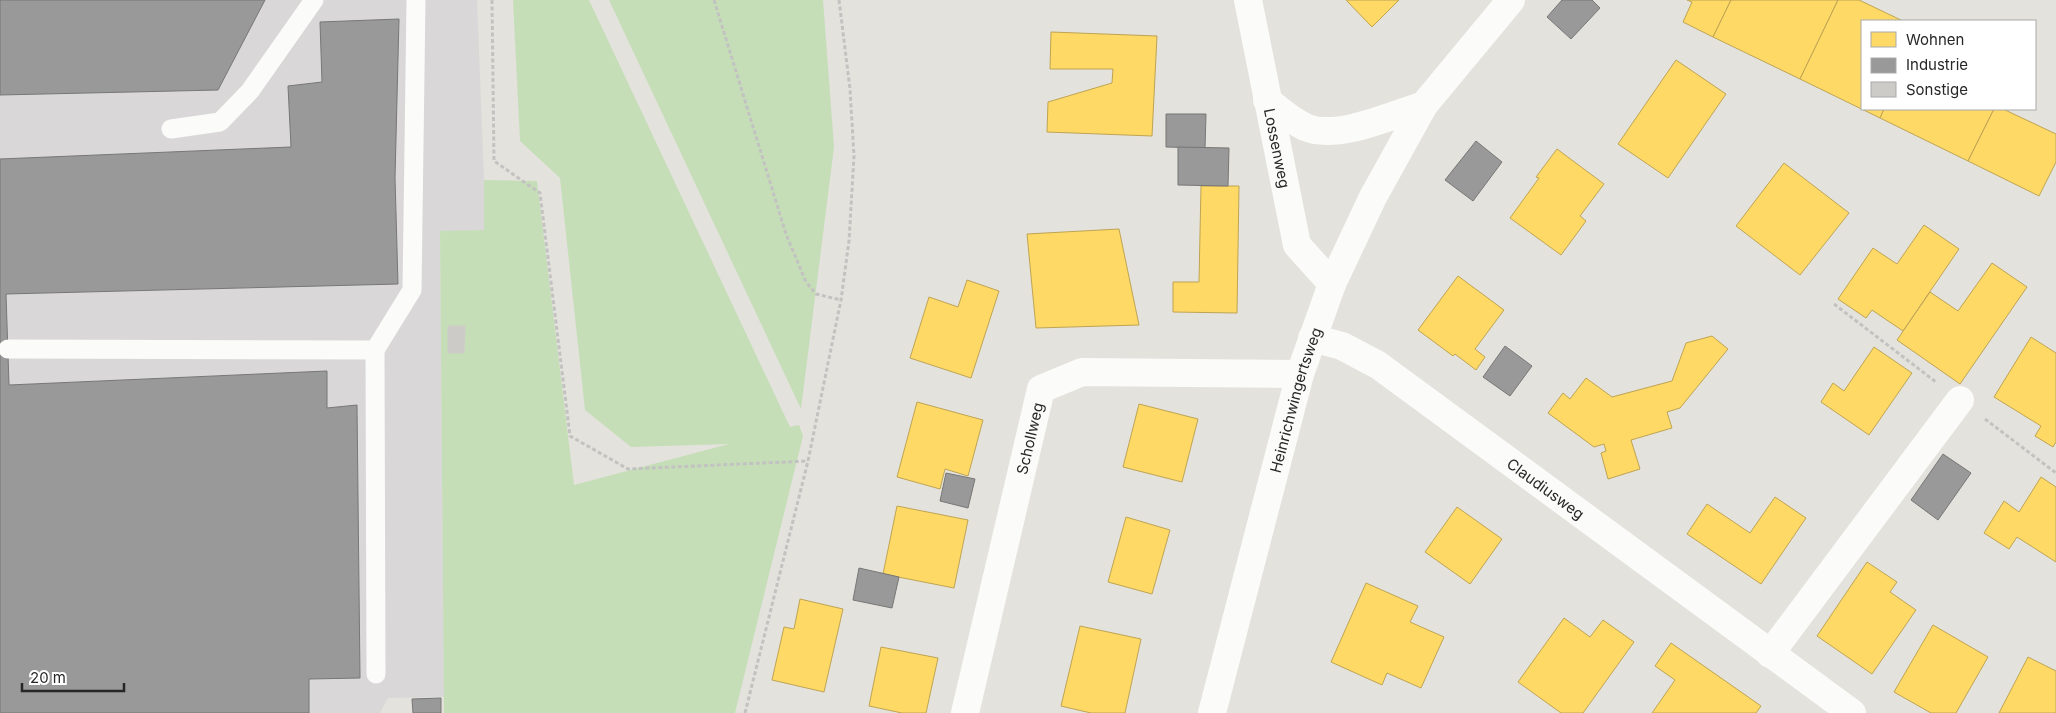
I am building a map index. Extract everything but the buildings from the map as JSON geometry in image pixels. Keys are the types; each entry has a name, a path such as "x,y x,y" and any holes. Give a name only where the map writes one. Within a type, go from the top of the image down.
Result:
{"street":[{"name":"Lossenweg","path":"1248,0 1297,245 1332,284"},
{"name":"Heinrichwingertsweg","path":"1212,713 1300,374 1332,284 1373,197 1424,105 1511,0"},
{"path":"1267,100 1286,116 1306,128 1331,131 1361,125 1424,105"},
{"name":"Claudiusweg","path":"1312,338 1342,346 1378,365 1852,713"},
{"name":"Schollweg","path":"966,713 1041,389 1082,372 1300,374"},
{"path":"1770,654 1960,400"}],"lane":[{"path":"171,129 220,122 250,91 314,0"},
{"path":"376,674 375,350 412,290 416,0"},
{"path":"8,349 375,350"}],"path":[{"path":"492,0 494,161 540,193 570,436 628,469 808,460"},
{"path":"714,0 786,234 806,282 816,294 841,300"},
{"path":"745,713 808,460 841,300 848,241 854,156 850,90 839,0"}],"shaded area":[{"path":"0,0 477,0 485,230 440,232 444,697 388,698 380,713 0,713"}],"green space":[{"path":"513,0 589,0 790,427 799,425 803,436 735,713 444,713 440,231 484,230 484,180 537,181 574,485 729,444 631,447 585,410 560,178 520,141"},
{"path":"609,0 823,0 834,147 801,409"}]}
